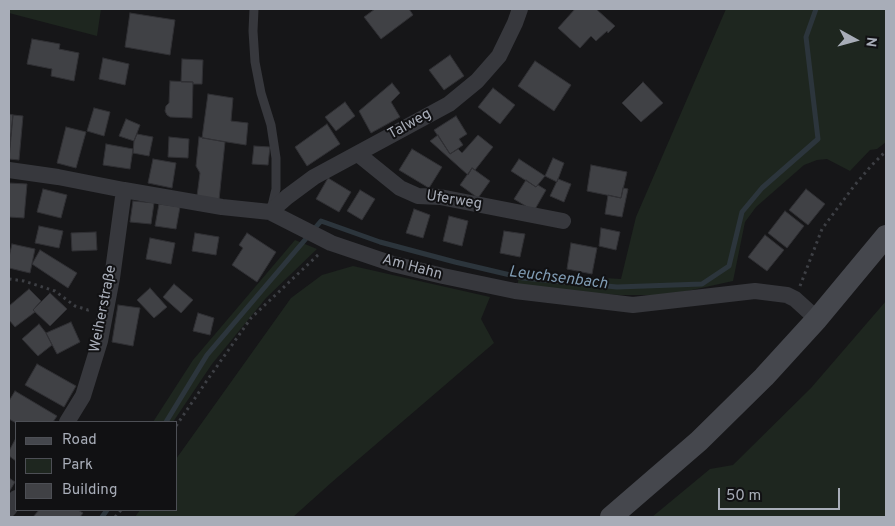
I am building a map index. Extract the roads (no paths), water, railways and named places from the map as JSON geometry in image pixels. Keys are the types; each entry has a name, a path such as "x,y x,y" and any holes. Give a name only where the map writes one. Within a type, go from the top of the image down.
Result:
{"main road":[{"path":"611,517 699,441 764,377 817,319 886,236"}],"street":[{"name":"Talweg","path":"270,212 314,177 449,104 477,81 499,56 520,9"},
{"name":"Uferweg","path":"358,154 400,188 418,196 440,198 563,221"},
{"name":"Am Hahn","path":"9,170 222,207 270,212 326,240 392,264 515,291 633,304 755,291 796,298 817,319"},
{"name":"Weiherstraße","path":"68,421 83,396 100,341 112,278 124,190"}],"lane":[{"path":"254,9 255,62 261,92 271,125 276,158 276,189 270,212"}],"waterway":[{"name":"Leuchsenbach","path":"167,421 207,355 321,221 380,242 523,278 617,287 702,284 729,266 742,212 762,188 818,139 806,37 816,9"},
{"name":"Leuchsenbach","path":"102,517 106,511"}]}
